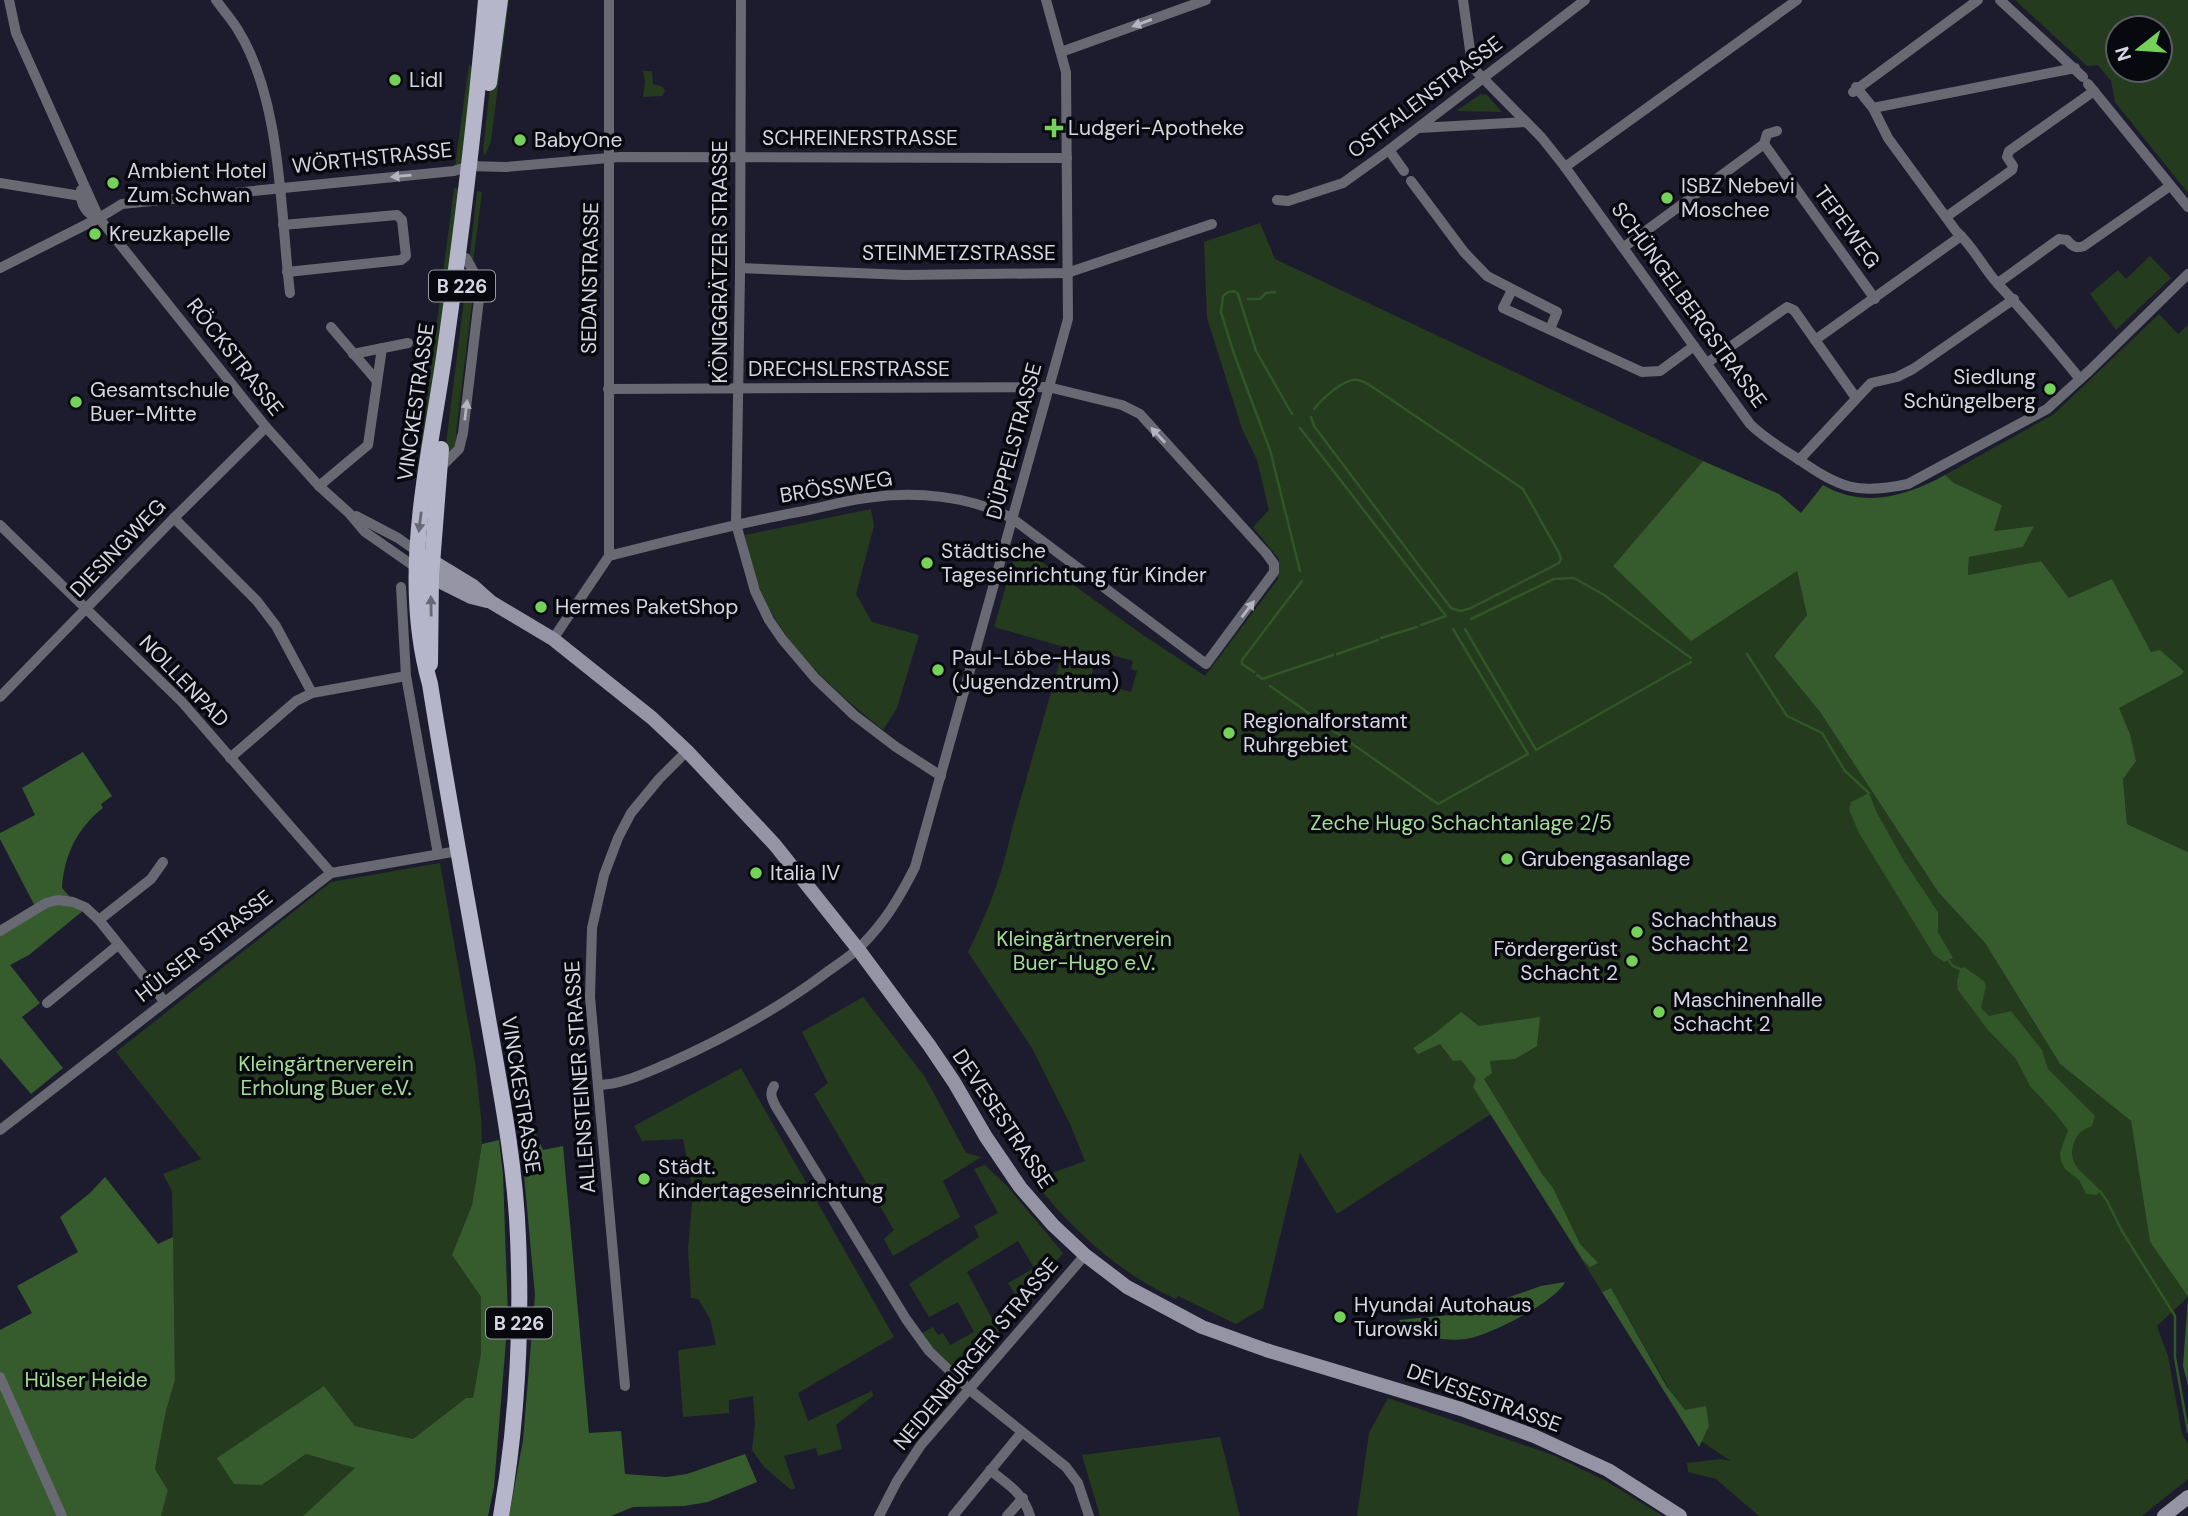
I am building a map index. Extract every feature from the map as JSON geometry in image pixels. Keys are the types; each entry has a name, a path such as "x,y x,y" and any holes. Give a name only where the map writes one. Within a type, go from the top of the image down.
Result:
{"main road":[{"name":"VINCKESTRASSE","path":"430,684 432,568 438,469 466,258 486,0"},
{"name":"VINCKESTRASSE","path":"500,0 419,527 417,626 422,659 430,684 511,1157 519,1237 517,1366 501,1516"}],"street":[{"name":"RÖCKSTRASSE","path":"9,0 16,33 82,178 85,195 99,218 266,427 319,486 365,531 432,568"},
{"path":"215,0 239,31 262,83 271,121 290,293"},
{"name":"SEDANSTRASSE","path":"609,0 609,556"},
{"name":"KÖNIGGRÄTZER STRASSE","path":"741,0 736,524 755,591 782,639 815,678 853,715 941,776"},
{"name":"DÜPPELSTRASSE","path":"598,1085 609,1085 650,1071 732,1033 789,1000 858,949 895,906 915,867 1068,319 1066,72 1046,0"},
{"path":"1061,52 1206,0"},
{"name":"SCHÜNGELBERGSTRASSE","path":"1463,0 1472,63 1483,78 1542,138 1565,167 1750,424 1830,480 1859,489 1884,489 1908,484 2047,409 2188,274"},
{"name":"OSTFALENSTRASSE","path":"1277,200 1288,201 1343,183 1419,128 1584,0"},
{"path":"1565,167 1797,0"},
{"path":"1978,0 1854,90 1873,108 1888,138 1961,236 2080,379"},
{"path":"2000,0 2074,68 2188,207"},
{"path":"1873,108 2074,68"},
{"path":"1946,216 2012,170 2013,166 2007,157 2009,151 2088,84"},
{"path":"1419,128 1526,122"},
{"path":"1624,247 1764,144 1767,134 1777,131"},
{"name":"TEPEWEG","path":"1764,144 1875,299"},
{"path":"1389,150 1404,171"},
{"name":"WÖRTHSTRASSE","path":"0,268 122,204 473,167 611,157"},
{"name":"SCHREINERSTRASSE","path":"611,157 1067,158"},
{"path":"1411,181 1464,253 1487,276 1557,312 1550,329"},
{"path":"0,183 85,195"},
{"path":"1998,283 2059,239 2067,240 2078,248 2084,246 2170,186"},
{"path":"283,225 397,215 402,220 406,256 401,260 287,272"},
{"name":"STEINMETZSTRASSE","path":"740,268 905,275 1067,273 1212,224"},
{"path":"1815,340 1961,236"},
{"path":"1512,290 1503,308 1648,373 1660,371 1695,346"},
{"path":"1799,460 1871,383 1897,377 1913,369 2014,299"},
{"path":"1707,363 1787,307 1794,310 1856,398"},
{"path":"331,327 377,381"},
{"path":"353,354 408,343"},
{"path":"319,486 368,445 382,348"},
{"name":"DRECHSLERSTRASSE","path":"608,389 1048,387 1122,405 1140,414 1273,562 1275,568 1271,578 1206,663"},
{"name":"DIESINGWEG","path":"0,697 266,427"},
{"name":"BRÖSSWEG","path":"609,556 736,524 864,498 900,495 957,500 999,511 1013,519 1206,663"},
{"name":"RÖCKSTRASSE","path":"349,513 398,538 417,559 432,568"},
{"path":"174,518 257,601 276,626 312,694"},
{"name":"NOLLENPAD","path":"0,525 182,702 331,873"},
{"path":"553,639 609,556"},
{"name":"DEVESESTRASSE","path":"432,568 473,586 491,602 553,639 652,718 687,751 775,845 858,949 929,1045 1020,1187 1053,1225 1085,1255 1127,1287 1202,1327 1266,1350 1461,1409 1534,1436 1608,1470 1680,1516"},
{"path":"401,587 406,676 438,853"},
{"path":"230,758 296,701 312,694 406,676"},
{"name":"ALLENSTEINER STRASSE","path":"625,1386 598,1085 590,973 592,928 599,891 618,838 631,813 687,751"},
{"name":"HÜLSER STRASSE","path":"0,1130 331,873 458,851"},
{"path":"99,920 151,879 163,862"},
{"path":"0,931 46,903 58,900 85,907 99,920 164,1001"},
{"path":"47,1003 118,945"},
{"path":"775,1086 771,1091 771,1098 776,1107 906,1319 929,1351 970,1390 1074,1476 1088,1516"},
{"name":"NEIDENBURGER STRASSE","path":"879,1516 897,1481 921,1445 1085,1255"},
{"path":"0,1377 62,1516"},
{"path":"953,1516 1022,1432"},
{"path":"990,1470 1023,1498 1030,1516"},
{"path":"2164,1516 2188,1497"},
{"path":"1007,1516 1023,1498"}],"green space":[{"path":"505,0 509,0 491,141 485,156 483,151 490,88"},
{"path":"2015,0 2188,0 2188,193 2115,102 2112,84 2174,84 2174,14 2104,14 2104,72 2098,65 2087,66"},
{"path":"469,64 472,68 464,160 455,166"},
{"path":"643,71 652,71 653,84 663,87 665,91 662,96 643,97"},
{"path":"1481,94 1487,95 1502,112 1456,111"},
{"path":"454,188 461,189 412,518"},
{"path":"477,191 482,192 473,263 470,254"},
{"name":"Zeche Hugo Schachtanlage 2/5","path":"1260,223 1275,259 1703,461 1613,566 1797,571 1807,615 1774,656 1820,712 1938,892 1985,943 2060,1064 2131,1121 2150,1242 2188,1297 2157,1326 2168,1356 2182,1434 2188,1444 2188,1479 2142,1516 1759,1516 1716,1479 1688,1472 1687,1463 1721,1459 1731,1461 1698,1439 1611,1288 1602,1292 1491,1114 1337,1214 1300,1153 1263,1308 1236,1324 1178,1296 1176,1299 1135,1277 1080,1233 1033,1180 1085,1161 1070,1124 1032,1048 968,952 989,907 1004,862 1064,647 994,627 1018,545 1205,676 1278,579 1279,559 1253,527 1269,510 1257,460 1242,429 1207,318 1204,242","holes":["1098,651 1133,661 1131,669 1137,671 1131,692 1090,680"]},
{"path":"2150,256 2171,278 2116,330 2090,294 2118,270 2126,279"},
{"path":"468,267 476,291 473,294 457,440 444,460"},
{"path":"2159,314 2178,334 2188,325 2188,852 2127,824 2123,779 2130,734 2118,708 2181,675 2184,670 2151,652 2069,598 2041,561 1968,575 1969,557 2023,547 2033,526 1993,531 2002,505 1954,483 1945,475 2054,414"},
{"path":"1703,461 1779,494 1801,513 1823,485 1854,497 1885,497 1916,489 1945,475 1954,483 2002,505 1994,531 2034,526 2023,547 1969,557 1968,575 2041,561 2069,598 2112,579 2151,652 2160,650 2184,671 2119,708 2130,734 2136,761 2123,779 2127,824 2188,852 2188,1297 2150,1242 2131,1121 2060,1064 1985,943 1938,892 1820,712 1774,656 1807,615 1797,571 1691,641 1613,566"},
{"path":"871,509 874,526 856,594 872,622 919,635 897,708 883,730 824,679 775,619 763,596 745,535"},
{"path":"83,752 112,796 101,804 103,808 79,834 69,854 62,888 70,897 90,905 29,955 10,965 40,1003 22,1017 63,1068 31,1094 0,1058 0,936 38,912 0,839 0,833 35,815 22,788"},
{"name":"Kleingärtnerverein Erholung Buer e.V.","path":"440,863 475,1062 481,1117 482,1144 472,1205 452,1255 481,1297 481,1353 473,1398 466,1398 413,1439 355,1426 324,1386 262,1485 306,1454 356,1468 303,1516 161,1516 168,1490 155,1469 175,1380 172,1191 163,1174 201,1159 116,1052 331,882"},
{"path":"863,997 925,1077 966,1153 981,1157 943,1181 960,1217 893,1256 884,1239 894,1230 814,1094 828,1083 802,1032"},
{"path":"1461,1012 1479,1026 1540,1017 1537,1046 1515,1059 1490,1061 1492,1073 1484,1079 1553,1188 1580,1244 1598,1263 1590,1267 1583,1260 1473,1087 1476,1079 1461,1060 1453,1061 1440,1044 1418,1054 1413,1048"},
{"path":"741,1068 894,1337 798,1393 808,1421 872,1391 873,1396 836,1425 842,1449 818,1456 816,1448 784,1456 795,1488 791,1490 764,1467 752,1450 755,1424 753,1396 729,1400 729,1413 683,1417 678,1350 716,1345 710,1319 698,1299 691,1298 688,1249 693,1192 683,1139 642,1141 634,1126"},
{"path":"535,1132 543,1150 563,1146 589,1433 621,1431 625,1474 666,1477 687,1474 745,1454 757,1482 708,1502 684,1506 633,1507 611,1516 509,1516 523,1440 535,1295 521,1142"},
{"path":"499,1140 503,1174 508,1316 494,1487 488,1516 303,1516 355,1468 306,1454 262,1485 234,1484 217,1458 324,1386 355,1426 413,1439 466,1398 473,1398 481,1353 481,1297 452,1255 472,1205 482,1144"},
{"path":"985,1165 1007,1186 1063,1253 1022,1305 1008,1283 1034,1268 1018,1241 967,1272 1002,1337 964,1380 941,1359 920,1334 933,1327 938,1335 943,1333 950,1345 974,1332 958,1302 929,1317 909,1284 979,1237 974,1226 998,1213 974,1169"},
{"name":"Hülser Heide","path":"105,1177 158,1244 173,1237 175,1380 155,1469 168,1490 161,1516 0,1516 0,1330 32,1313 17,1286 78,1252 60,1217"},
{"path":"1565,1282 1536,1308 1476,1337 1458,1340 1428,1337 1406,1331 1399,1320 1460,1314 1541,1286"},
{"path":"1611,1288 1667,1387 1685,1410 1706,1406 1709,1426 1699,1447 1602,1292"},
{"path":"2188,1297 2188,1386 2183,1366"},
{"path":"1388,1398 1553,1455 1606,1481 1663,1516 1357,1516 1369,1433"},
{"path":"1220,1437 1240,1516 1100,1516 1082,1455"}],"shaded area":[{"path":"1869,793 1904,861 1938,912 1938,932 1953,958 1944,962 1934,955 1859,833 1849,810 1851,802"},
{"path":"1964,967 1984,981 1986,986 1981,1008 1989,1016 2011,1011 2042,1050 2048,1069 2095,1116 2092,1126 2082,1131 2075,1140 2072,1157 2078,1168 2100,1191 2097,1195 2086,1194 2079,1180 2065,1169 2061,1161 2060,1153 2068,1130 2030,1086 2016,1059 1988,1030 1958,990 1960,969"}],"waterway":[{"path":"1292,414 1256,351 1238,294 1234,291 1228,292 1223,296 1221,312 1270,450 1300,571"},
{"path":"1248,299 1260,299 1266,293 1275,292"},
{"path":"1311,417 1314,426 1451,608 1461,611 1471,608 1559,563 1559,553 1523,489 1368,384 1353,380 1340,385 1314,409"},
{"path":"1300,428 1446,616 1421,625"},
{"path":"1471,619 1554,579 1574,578 1604,595 1691,658"},
{"path":"1254,672 1242,664 1242,660 1302,581"},
{"path":"1381,638 1417,627"},
{"path":"1270,686 1438,804 1528,754 1453,629"},
{"path":"1465,629 1536,750 1691,662"},
{"path":"1337,654 1378,640"},
{"path":"1747,654 1787,716 1822,733 1845,771 1869,793"},
{"path":"1257,675 1262,679 1333,655"},
{"path":"1949,961 1960,969"},
{"path":"2100,1191 2175,1316 2175,1357 2188,1432"}],"place":[{"name":"Lidl","path":"395,80"},
{"name":"Ludgeri-Apotheke","path":"1054,128"},
{"name":"BabyOne","path":"520,140"},
{"name":"Ambient Hotel Zum Schwan","path":"113,183"},
{"name":"ISBZ Nebevi Moschee","path":"1667,198"},
{"name":"Kreuzkapelle","path":"95,234"},
{"name":"Siedlung Schüngelberg","path":"2050,389"},
{"name":"Gesamtschule Buer-Mitte","path":"76,402"},
{"name":"Städtische Tageseinrichtung für Kinder","path":"927,563"},
{"name":"Hermes PaketShop","path":"541,607"},
{"name":"Paul-Löbe-Haus (Jugendzentrum)","path":"938,670"},
{"name":"Regionalforstamt Ruhrgebiet","path":"1229,733"},
{"name":"Grubengasanlage","path":"1507,859"},
{"name":"Italia IV","path":"756,873"},
{"name":"Schachthaus Schacht 2","path":"1637,932"},
{"name":"Fördergerüst Schacht 2","path":"1632,961"},
{"name":"Maschinenhalle Schacht 2","path":"1659,1012"},
{"name":"Städt. Kindertageseinrichtung","path":"644,1179"},
{"name":"Hyundai Autohaus Turowski","path":"1340,1317"}],"park label":[{"name":"Kleingärtnerverein Buer-Hugo e.V.","path":"1084,951"}]}
